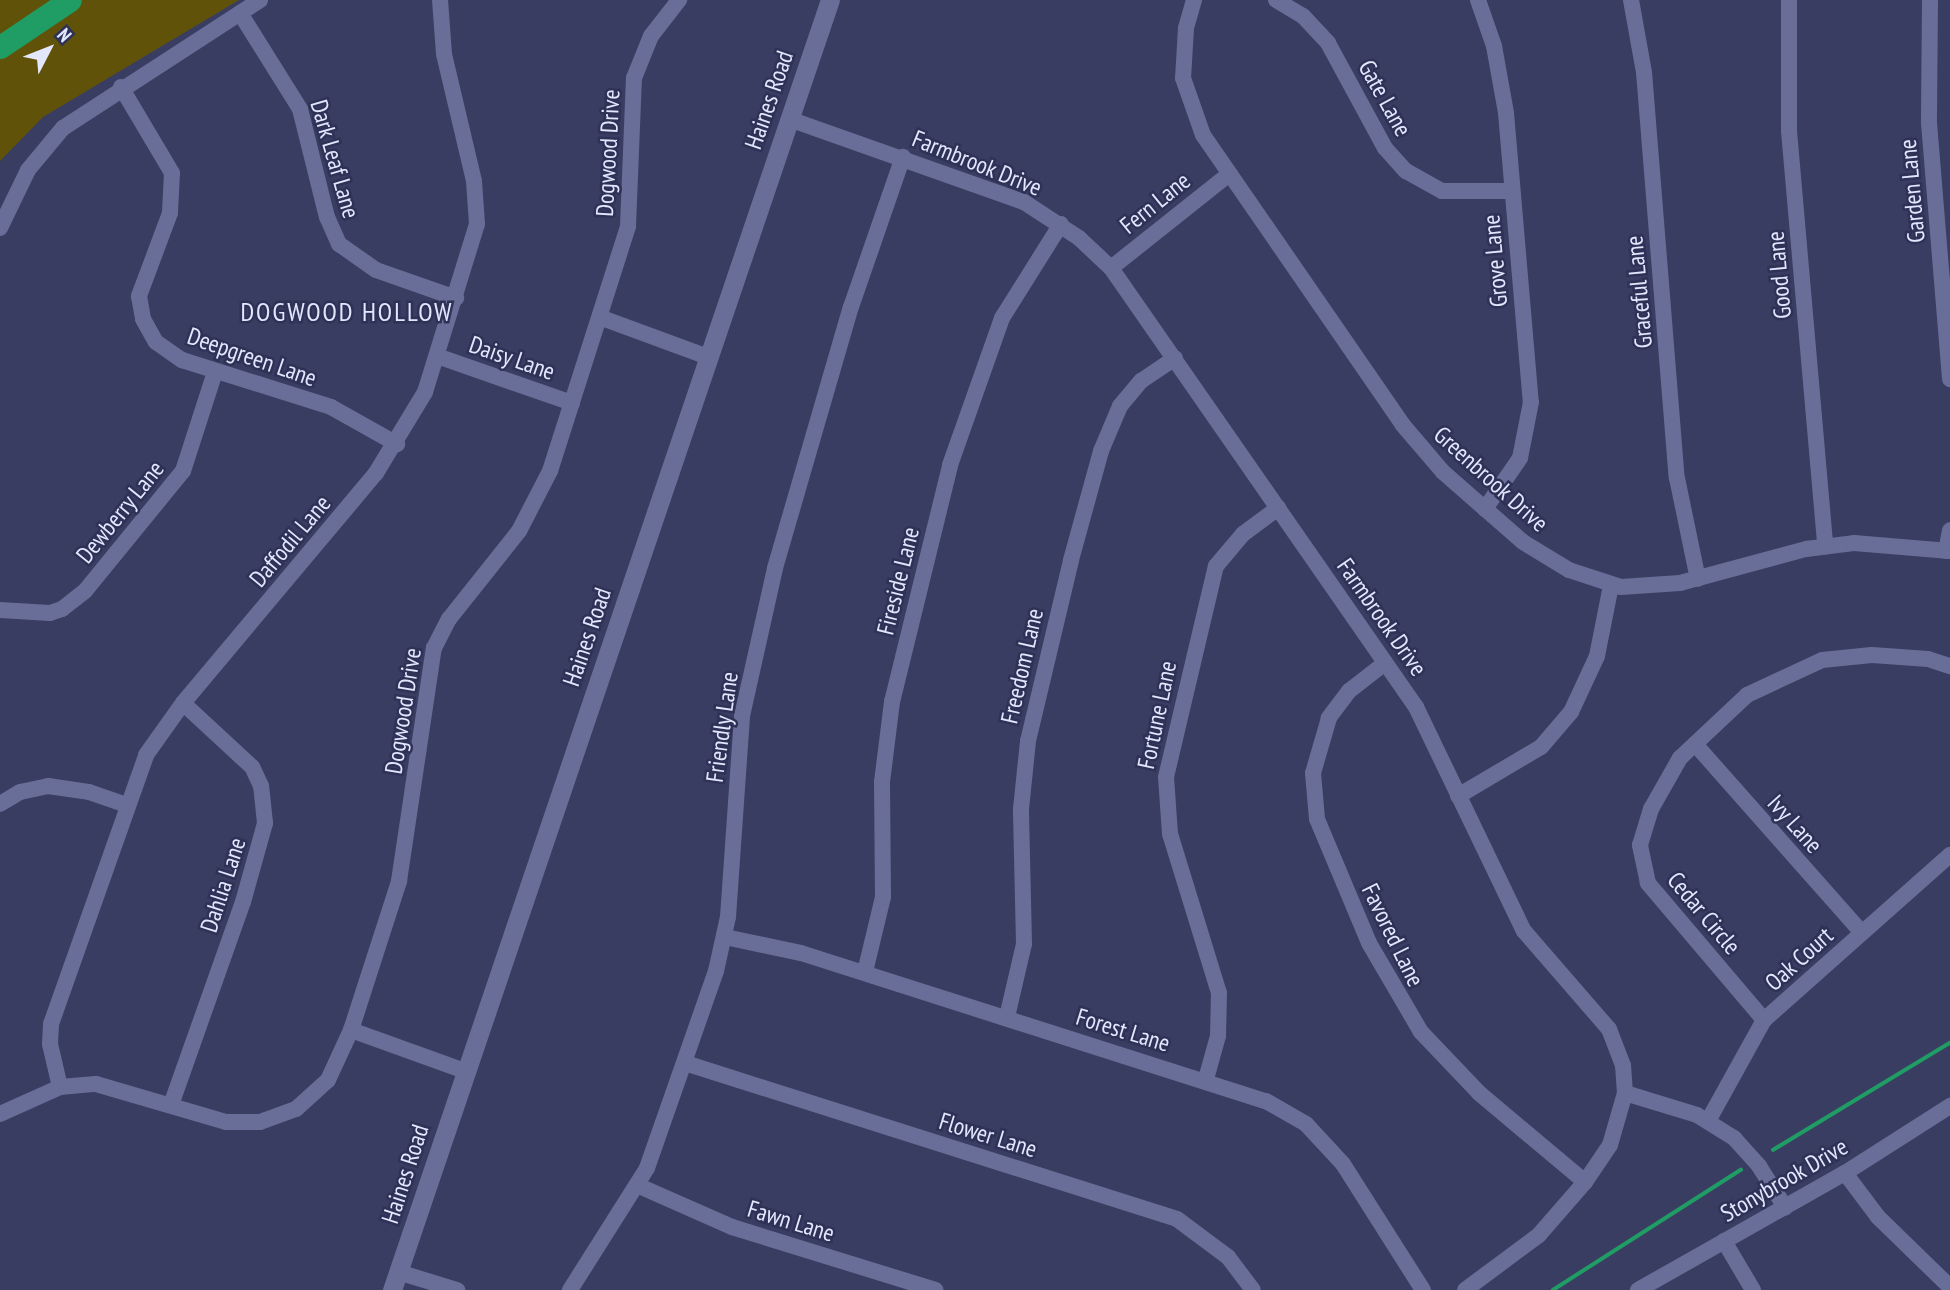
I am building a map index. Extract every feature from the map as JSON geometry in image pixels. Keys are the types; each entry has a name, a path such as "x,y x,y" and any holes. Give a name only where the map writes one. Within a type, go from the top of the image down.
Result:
{"street":[{"path":"0,228 16,190 47,145 121,87 260,0"},
{"name":"Daffodil Lane","path":"60,1087 50,1044 51,1024 126,805 146,755 183,703 397,444 414,415 437,356 474,240 477,202 443,54 440,0"},
{"name":"Dogwood Drive","path":"0,1114 60,1087 106,1086 226,1122 276,1118 320,1090 351,1030 402,867 434,648 449,619 536,504 602,318 628,226 634,78 651,36 679,0"},
{"name":"Haines Road","path":"395,1281 830,0"},
{"name":"Greenbrook Drive","path":"1194,0 1183,50 1185,89 1203,135 1228,175 1402,424 1443,472 1541,555 1611,585 1648,586 1698,579 1825,546 1879,543 1948,551"},
{"name":"Gate Lane","path":"1276,0 1303,16 1328,43 1385,148 1406,171 1442,191 1512,191"},
{"name":"Grove Lane","path":"1478,0 1499,67 1512,191 1530,424 1520,458 1485,509"},
{"name":"Graceful Lane","path":"1631,0 1644,72 1677,478 1698,579"},
{"name":"Good Lane","path":"1789,0 1789,131 1825,546"},
{"name":"Garden Lane","path":"1930,0 1929,123 1950,379"},
{"name":"Dark Leaf Lane","path":"240,13 300,109 339,244 376,270 456,298"},
{"name":"Deepgreen Lane","path":"121,87 169,164 174,191 139,296 143,319 156,342 171,354 215,372 331,407 397,444"},
{"name":"Farmbrook Drive","path":"789,119 999,191 1061,224 1111,268 1427,726 1524,931 1609,1029 1623,1065 1625,1093 1620,1123 1585,1182 1539,1235 1465,1290"},
{"name":"Friendly Lane","path":"570,1290 639,1186 685,1063 725,937 736,762 760,635 810,441 903,157"},
{"name":"Fern Lane","path":"1111,268 1228,175"},
{"name":"Fireside Lane","path":"865,972 883,897 881,816 892,702 947,478 971,399 1002,318 1061,224"},
{"path":"602,318 708,357"},
{"name":"Daisy Lane","path":"437,356 572,403"},
{"name":"Freedom Lane","path":"1007,1017 1024,944 1022,783 1070,560 1115,415 1135,387 1175,358"},
{"name":"Dewberry Lane","path":"0,610 50,613 62,610 85,591 183,471 215,372"},
{"name":"Fortune Lane","path":"1206,1079 1218,1036 1219,993 1170,834 1166,777 1216,566 1243,534 1278,508"},
{"path":"1948,551 1950,530"},
{"path":"1458,796 1541,747 1571,712 1597,656 1611,585"},
{"name":"Cedar Circle","path":"1764,1020 1648,883 1640,845 1651,809 1679,758 1747,695 1822,660 1872,656 1928,659 1950,666"},
{"name":"Favored Lane","path":"1385,663 1341,699 1325,727 1311,788 1322,830 1369,943 1421,1032 1479,1093 1585,1182"},
{"name":"Dahlia Lane","path":"171,1105 247,890 265,823 261,786 252,767 183,703"},
{"name":"Ivy Lane","path":"1695,744 1862,933"},
{"path":"0,804 20,792 48,786 89,792 126,805"},
{"name":"Oak Court","path":"1708,1121 1764,1020 1950,855"},
{"name":"Forest Lane","path":"725,937 865,972 1206,1079 1277,1106 1321,1138 1343,1164 1423,1290"},
{"path":"351,1030 465,1071"},
{"name":"Flower Lane","path":"685,1063 1177,1219 1228,1256 1253,1290"},
{"path":"1625,1093 1708,1121 1749,1153 1785,1207"},
{"name":"Stonybrook Drive","path":"1638,1290 1845,1173 1950,1106"},
{"path":"1845,1173 1878,1217 1950,1287"},
{"name":"Fawn Lane","path":"639,1186 732,1227 935,1290"},
{"path":"1724,1241 1753,1290"},
{"path":"395,1281 457,1290"}],"shaded area":[{"path":"0,0 239,0 43,117 0,161"}],"waterway":[{"path":"0,47 70,0"},
{"path":"1773,1150 1950,1043"},
{"path":"1553,1290 1741,1170"}],"district":[{"name":"DOGWOOD HOLLOW","path":"347,312"}]}
